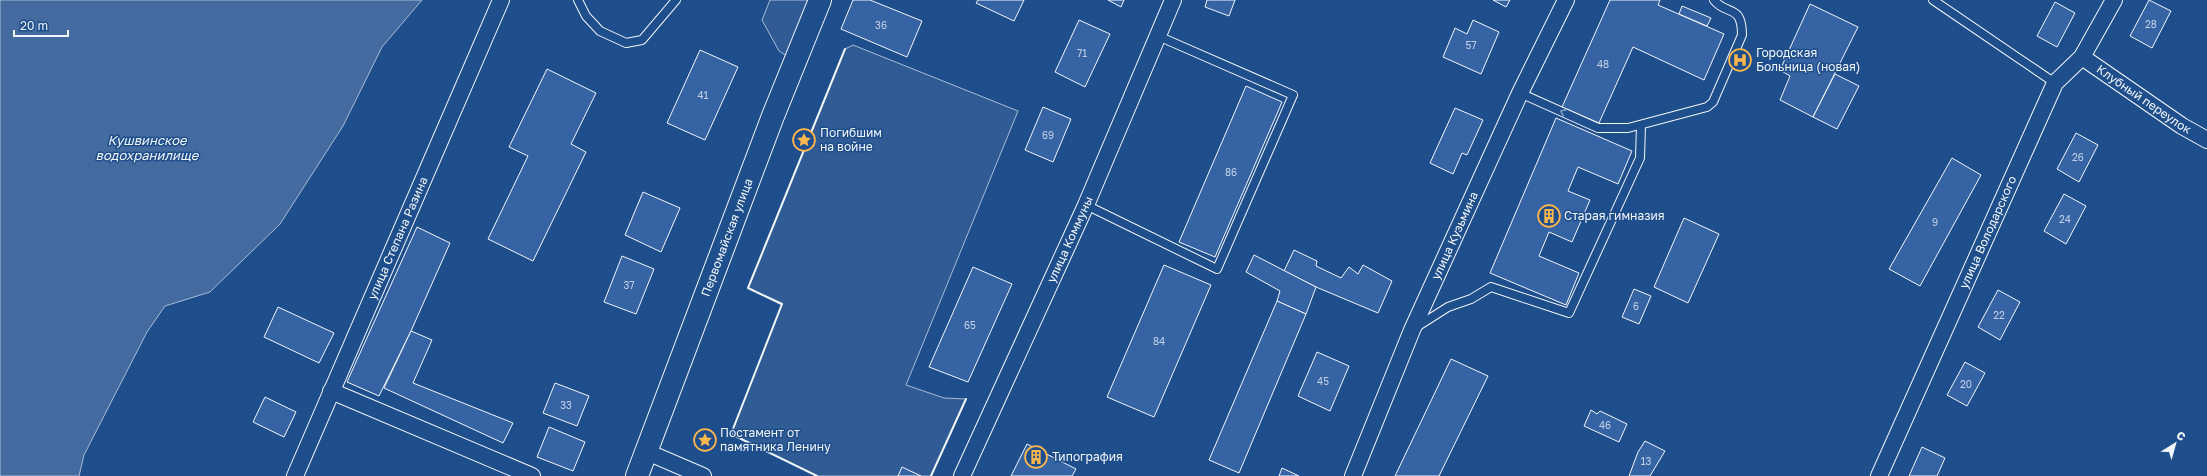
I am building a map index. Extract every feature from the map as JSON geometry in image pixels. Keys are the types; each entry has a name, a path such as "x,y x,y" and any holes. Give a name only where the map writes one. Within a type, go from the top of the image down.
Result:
{"main road":[{"name":"Первомайская улица","path":"637,476 773,116 820,0"}],"street":[{"name":"улица Степана Разина","path":"295,476 501,0"},
{"name":"улица Коммуны","path":"962,476 1086,205 1173,0"},
{"name":"улица Кузьмина","path":"1353,476 1412,330 1520,93 1566,0"},
{"name":"улица Володарского","path":"1879,476 2055,83 2082,57 2114,0"},
{"name":"Клубный переулок","path":"2082,57 2182,126 2207,140"},
{"path":"331,391 532,476"},
{"path":"647,452 703,476"}],"lane":[{"path":"578,0 586,16 600,31 626,43 642,40 676,0"},
{"path":"1520,93 1598,128 1628,128 1707,107 1713,102 1739,43 1742,30 1739,16 1734,11 1714,0"},
{"path":"1933,0 2055,83"},
{"path":"1086,205 1218,269 1293,95 1158,36"},
{"path":"1412,330 1448,307 1471,299 1490,287 1569,313 1640,158 1641,125"}],"shaded area":[{"path":"770,0 809,0 787,56 779,51 762,20"},
{"path":"853,45 1018,111 906,385 944,398 966,399 931,476 817,476 731,434 782,305 748,288 845,49"}],"water":[{"name":"Кушвинское водохранилище","path":"0,0 422,0 382,47 343,126 280,224 210,292 165,306 147,332 84,455 79,476 0,476"}],"building":[{"path":"853,0 870,0 922,21 907,57 841,29"},
{"path":"978,0 1024,0 1014,21 976,3"},
{"path":"1108,0 1124,0 1121,7"},
{"path":"1207,0 1235,0 1229,16 1205,7"},
{"path":"1493,0 1510,0 1506,7"},
{"path":"1610,0 1660,0 1658,5 1724,34 1704,80 1633,47 1599,123 1562,107"},
{"path":"2149,0 2171,11 2152,48 2130,36"},
{"path":"2055,2 2075,13 2057,47 2037,36"},
{"path":"1810,4 1858,27 1813,117 1780,100 1790,76 1780,70"},
{"path":"1682,6 1711,18 1707,26 1679,14"},
{"path":"1079,20 1110,34 1085,87 1055,72"},
{"path":"1473,20 1499,32 1481,74 1443,57 1455,28 1467,34"},
{"path":"700,50 738,67 705,140 667,123"},
{"path":"547,69 596,93 571,144 586,152 533,261 488,239 528,156 509,147"},
{"path":"1835,74 1859,86 1837,129 1813,117"},
{"path":"1246,86 1282,102 1215,257 1179,242"},
{"path":"1043,107 1071,119 1053,162 1025,150"},
{"path":"1455,108 1483,120 1467,155 1462,153 1453,174 1430,163"},
{"name":"Старая гимназия","path":"1556,118 1632,151 1618,184 1578,167 1568,191 1590,200 1572,242 1549,232 1539,256 1579,273 1566,305 1490,273"},
{"path":"2076,133 2098,145 2079,182 2057,169"},
{"path":"1952,158 1981,175 1920,286 1889,269"},
{"path":"643,192 680,208 661,252 625,235"},
{"path":"2064,194 2086,206 2066,244 2044,231"},
{"path":"1684,218 1719,234 1688,303 1654,287"},
{"path":"417,227 450,243 411,331 379,396 347,382"},
{"path":"1294,250 1317,261 1316,266 1341,278 1349,267 1358,274 1363,265 1392,281 1378,313 1316,287 1284,271"},
{"path":"1254,255 1316,287 1306,314 1277,301 1280,291 1246,272"},
{"path":"622,256 654,269 636,314 604,302"},
{"path":"1164,265 1211,285 1154,417 1107,397"},
{"path":"973,267 1012,284 968,382 929,367"},
{"path":"1634,289 1651,296 1639,324 1622,317"},
{"path":"1998,290 2020,302 2000,340 1978,327"},
{"path":"1277,301 1306,314 1239,473 1209,460"},
{"path":"278,307 334,333 319,363 264,337"},
{"path":"411,331 432,340 413,383 513,423 503,443 384,388"},
{"path":"1317,352 1349,366 1330,411 1298,396"},
{"path":"1451,359 1488,376 1439,476 1395,476"},
{"path":"1965,362 1985,373 1967,406 1947,395"},
{"path":"555,383 589,396 577,426 543,413"},
{"path":"265,397 296,412 284,437 253,422"},
{"path":"1591,410 1597,414 1600,411 1627,424 1619,442 1584,426"},
{"path":"549,427 585,442 573,471 537,457"},
{"path":"1645,441 1665,451 1650,476 1629,476 1638,452"},
{"name":"Типография","path":"1027,444 1076,469 1072,476 1011,476"},
{"path":"1922,447 1945,458 1937,476 1909,476"},
{"path":"902,467 921,476 898,476"},
{"path":"1282,468 1299,476 1279,476"}],"wall":[{"path":"817,476 731,434 782,304 748,288 845,49"},
{"path":"931,476 966,399"}],"place":[{"name":"Городская Больница (новая)","path":"1740,60"},
{"name":"Погибшим на войне","path":"804,140"},
{"name":"Старая гимназия","path":"1549,216"},
{"name":"Постамент от памятника Ленину","path":"705,440"},
{"name":"Типография","path":"1036,457"}]}
